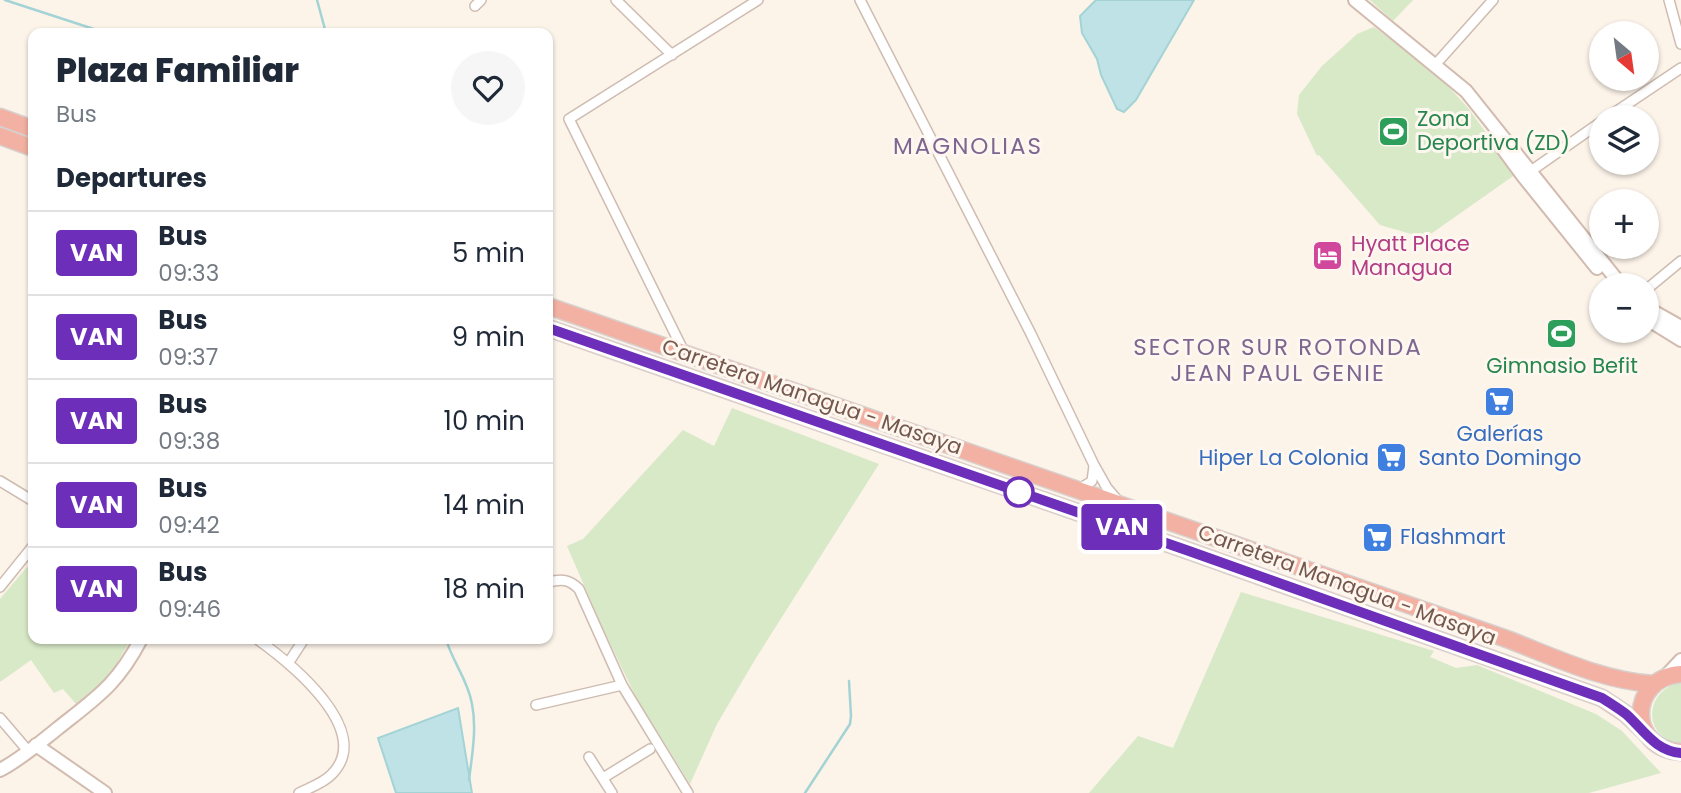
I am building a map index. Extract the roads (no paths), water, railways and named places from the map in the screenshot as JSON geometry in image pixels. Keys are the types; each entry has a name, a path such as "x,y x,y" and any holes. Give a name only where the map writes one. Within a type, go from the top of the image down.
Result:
{"highway":[{"path":"0,117 28,127"},
{"path":"0,129 26,145"},
{"path":"0,136 26,145"},
{"name":"Carretera Managua - Masaya","path":"553,308 1504,638 1606,676 1636,683 1667,678"},
{"name":"Carretera Managua - Masaya","path":"553,330 1177,546 1602,698 1626,715 1654,744 1666,750 1681,752"},
{"path":"1646,733 1641,721 1641,707 1645,695 1667,678"}],"street":[{"path":"616,0 672,55"},
{"path":"684,354 569,119 758,0"},
{"path":"860,0 1031,334 1094,465 1107,488 1125,507"},
{"path":"1355,0 1466,91 1478,105 1488,128 1603,273"},
{"path":"1435,65 1493,0"},
{"path":"1669,0 1681,44"},
{"path":"1626,105 1681,68"},
{"path":"1527,174 1589,130"},
{"path":"1527,174 1544,195 1554,201 1611,273"},
{"path":"1659,279 1681,261"},
{"path":"1659,315 1681,327"},
{"path":"1659,326 1681,340"},
{"path":"1077,490 1092,481 1094,465"},
{"path":"0,481 28,498"},
{"path":"0,587 28,552"},
{"path":"553,581 572,581 579,589 622,685 688,793"},
{"path":"0,770 33,749 104,692 129,662 138,644"},
{"path":"264,644 289,662 329,707 339,725 345,745 340,765 332,775 299,793"},
{"path":"289,662 301,644"},
{"path":"1667,678 1681,660"},
{"path":"536,705 622,685"},
{"path":"0,718 33,749 105,793"},
{"path":"603,778 650,749"},
{"path":"589,757 612,793"}],"water":[{"path":"1096,0 1194,0 1136,100 1124,112 1117,109 1101,75 1097,59 1082,33 1080,16"},
{"path":"458,708 472,793 396,793 378,738"}],"waterway":[{"path":"5,0 91,28"},
{"path":"317,0 325,28"},
{"path":"448,644 472,704 474,732 469,780"},
{"path":"805,793 850,724 849,681"}],"place":[{"name":"Zona Deportiva (ZD)","path":"1394,131"},
{"name":"Hyatt Place Managua","path":"1328,256"},
{"name":"Gimnasio Befit","path":"1562,334"},
{"name":"Galerías Santo Domingo","path":"1500,402"},
{"name":"Hiper La Colonia","path":"1392,458"},
{"name":"Flashmart","path":"1377,537"}],"district":[{"name":"MAGNOLIAS","path":"968,146"},
{"name":"SECTOR SUR ROTONDA JEAN PAUL GENIE","path":"1278,360"}]}
